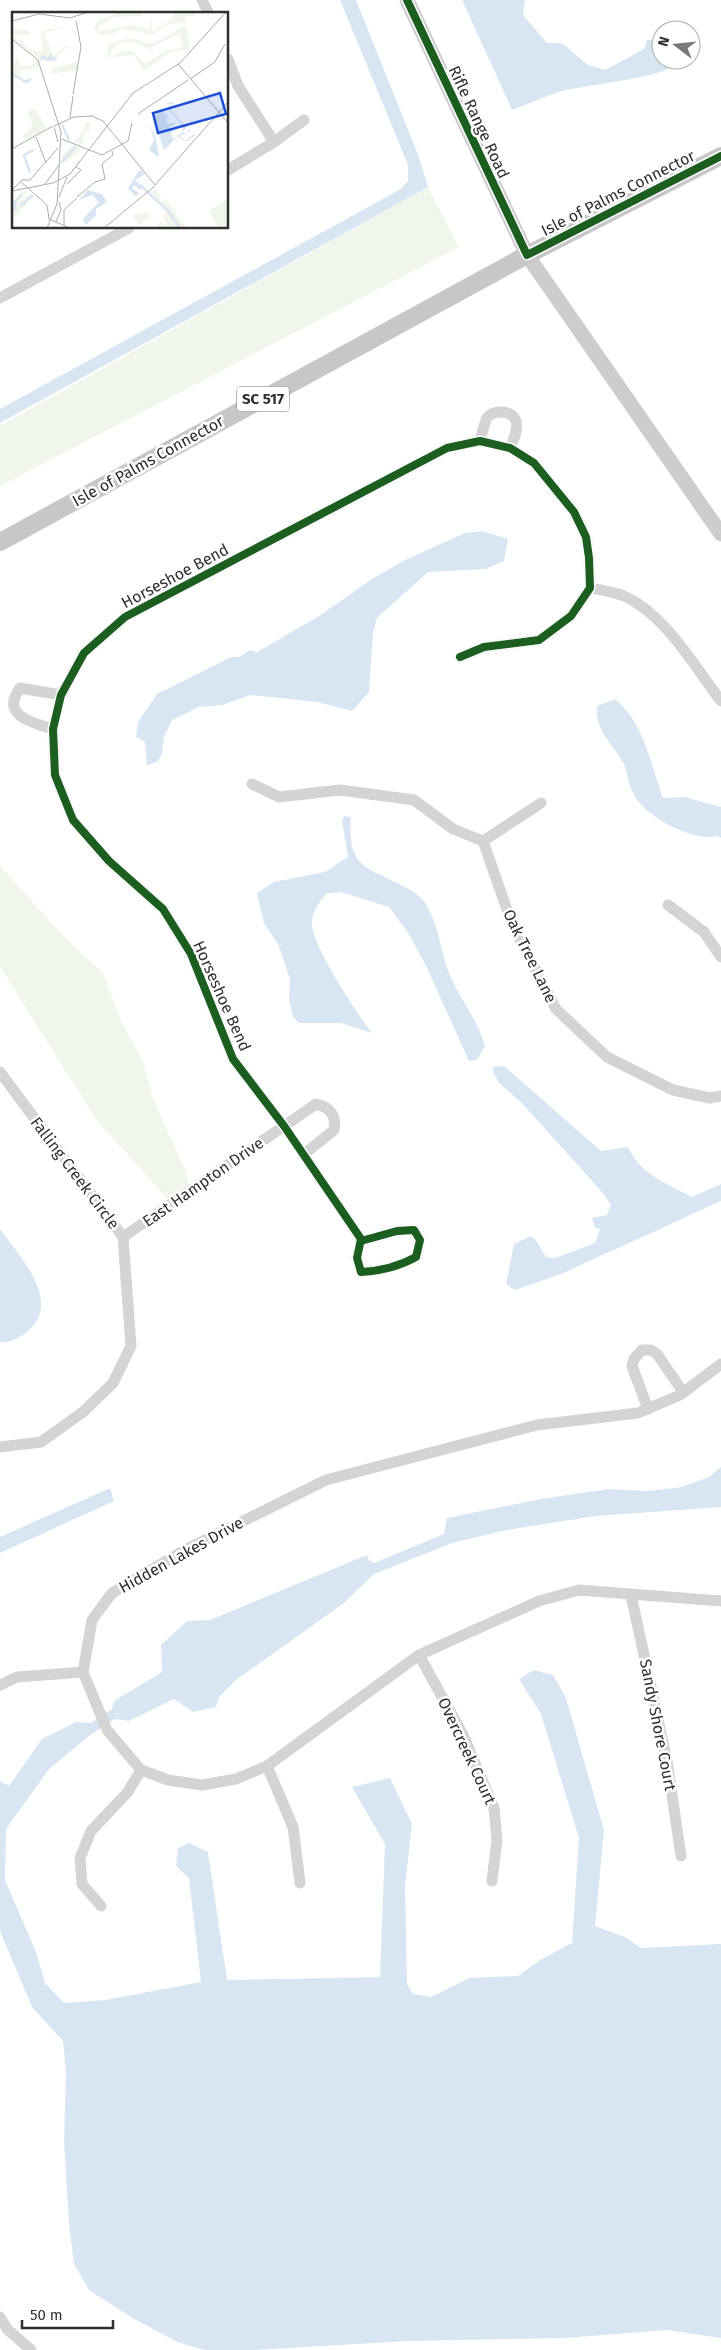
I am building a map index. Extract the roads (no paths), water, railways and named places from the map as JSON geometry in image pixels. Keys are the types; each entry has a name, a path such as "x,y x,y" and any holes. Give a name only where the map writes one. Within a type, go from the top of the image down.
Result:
{"main road":[{"name":"Rifle Range Road","path":"407,0 527,255 721,534"},
{"name":"Isle of Palms Connector","path":"0,542 527,255 721,156"}],"street":[{"path":"202,0 208,12"},
{"path":"229,62 238,86 274,142"},
{"path":"229,169 274,142 304,120"},
{"path":"0,298 127,229"},
{"path":"480,441 488,418 495,412 505,412 513,416 517,428 510,448"},
{"name":"Horseshoe Bend","path":"361,1241 284,1126 233,1059 191,954 163,909 109,861 73,820 55,775 53,729 62,694 84,653 125,617 447,448 480,441 510,448 534,463 574,512 586,537 590,588"},
{"path":"460,657 484,647 539,640 571,616 590,588 623,596 642,606 662,623 721,701"},
{"path":"53,729 17,719 12,713 13,695 20,688 62,694"},
{"path":"252,784 279,797 340,790 414,800 453,829 483,841 542,803"},
{"name":"Oak Tree Lane","path":"483,841 512,924 556,1009 608,1057 673,1090 710,1098 721,1096"},
{"path":"668,905 704,932 721,957"},
{"name":"Falling Creek Circle","path":"0,1072 123,1237 131,1346 113,1383 83,1412 41,1442 0,1447"},
{"path":"284,1126 316,1104 324,1106 333,1114 336,1122 334,1130 303,1155"},
{"name":"East Hampton Drive","path":"123,1237 284,1126"},
{"path":"414,1230 420,1240 416,1257 402,1265 382,1271 360,1272 357,1258 361,1241 397,1231 414,1230"},
{"path":"648,1409 632,1366 634,1359 642,1350 651,1350 657,1354 683,1392"},
{"name":"Hidden Lakes Drive","path":"83,1672 92,1620 112,1593 185,1550 326,1480 536,1425 638,1413 683,1392 721,1364"},
{"path":"0,1685 17,1677 83,1672 99,1714 115,1741 141,1770 168,1780 202,1785 236,1779 267,1766 419,1655 539,1601 580,1590 721,1601"},
{"name":"Sandy Shore Court","path":"631,1594 666,1761 681,1856"},
{"name":"Overcreek Court","path":"419,1655 463,1735 494,1808 497,1840 492,1881"},
{"path":"267,1766 294,1827 300,1883"},
{"path":"101,1906 82,1884 80,1858 91,1831 127,1793 141,1770"},
{"path":"0,2318 7,2329 31,2350"}],"water":[{"path":"340,0 356,0 419,157 428,187 0,423 0,409 401,189 408,181 408,165"},
{"path":"462,0 525,0 523,15 547,43 562,43 588,65 605,70 644,49 647,40 651,40 651,70 666,70 641,77 562,91 512,110"},
{"path":"482,531 508,539 504,561 486,569 428,572 377,618 373,633 369,692 352,711 317,702 251,695 222,705 199,707 172,720 164,737 162,753 158,761 147,766 145,742 136,737 138,722 157,694 231,657 239,657 250,650 257,652 319,616 375,577 405,560 465,533"},
{"path":"615,699 625,709 640,732 663,798 685,797 721,807 721,838 718,836 696,835 670,826 647,811 639,802 631,790 624,764 601,730 598,722 597,706"},
{"path":"344,816 351,817 352,847 356,857 362,864 370,870 408,888 419,896 429,911 436,927 451,978 477,1026 485,1046 477,1060 469,1061 427,968 409,934 389,907 341,892 326,894 321,900 313,917 313,931 326,961 356,1011 372,1033 341,1023 299,1023 293,1017 289,999 290,979 278,944 264,923 257,893 274,882 325,872 348,857 342,821"},
{"path":"504,1066 601,1151 628,1147 647,1172 692,1197 721,1184 721,1201 561,1274 515,1290 506,1284 514,1244 531,1236 546,1257 555,1258 595,1243 600,1229 595,1228 592,1218 607,1215 611,1205 602,1192 521,1102 500,1084 493,1072 493,1067"},
{"path":"0,1229 34,1279 40,1293 41,1306 38,1319 28,1331 15,1340 7,1342 0,1342"},
{"path":"721,1467 721,1507 596,1516 506,1530 452,1543 374,1574 344,1603 236,1680 219,1697 216,1707 193,1712 174,1699 129,1721 115,1719 89,1736 49,1769 6,1829 5,1880 36,1952 45,1983 64,2003 105,2000 201,1982 189,1878 176,1866 178,1848 189,1843 208,1852 227,1980 380,1977 385,1844 352,1787 390,1778 412,1824 405,1886 407,1984 413,1994 431,1997 469,1978 518,1976 540,1960 572,1943 579,1838 541,1714 519,1679 534,1670 553,1675 566,1698 604,1830 595,1926 625,1937 641,1948 721,1944 721,2338 667,2330 565,2338 408,2341 252,2350 205,2350 177,2342 129,2316 89,2290 74,2264 69,2224 64,2141 66,2072 63,2041 32,2007 0,1931 0,1781 9,1786 42,1739 76,1722 90,1723 112,1709 114,1701 162,1672 161,1645 187,1621 210,1620 367,1555 369,1560 374,1563 444,1534 447,1518 541,1499 608,1489 648,1491 682,1487 709,1477"},
{"path":"110,1488 114,1501 0,1553 0,1537"}]}
